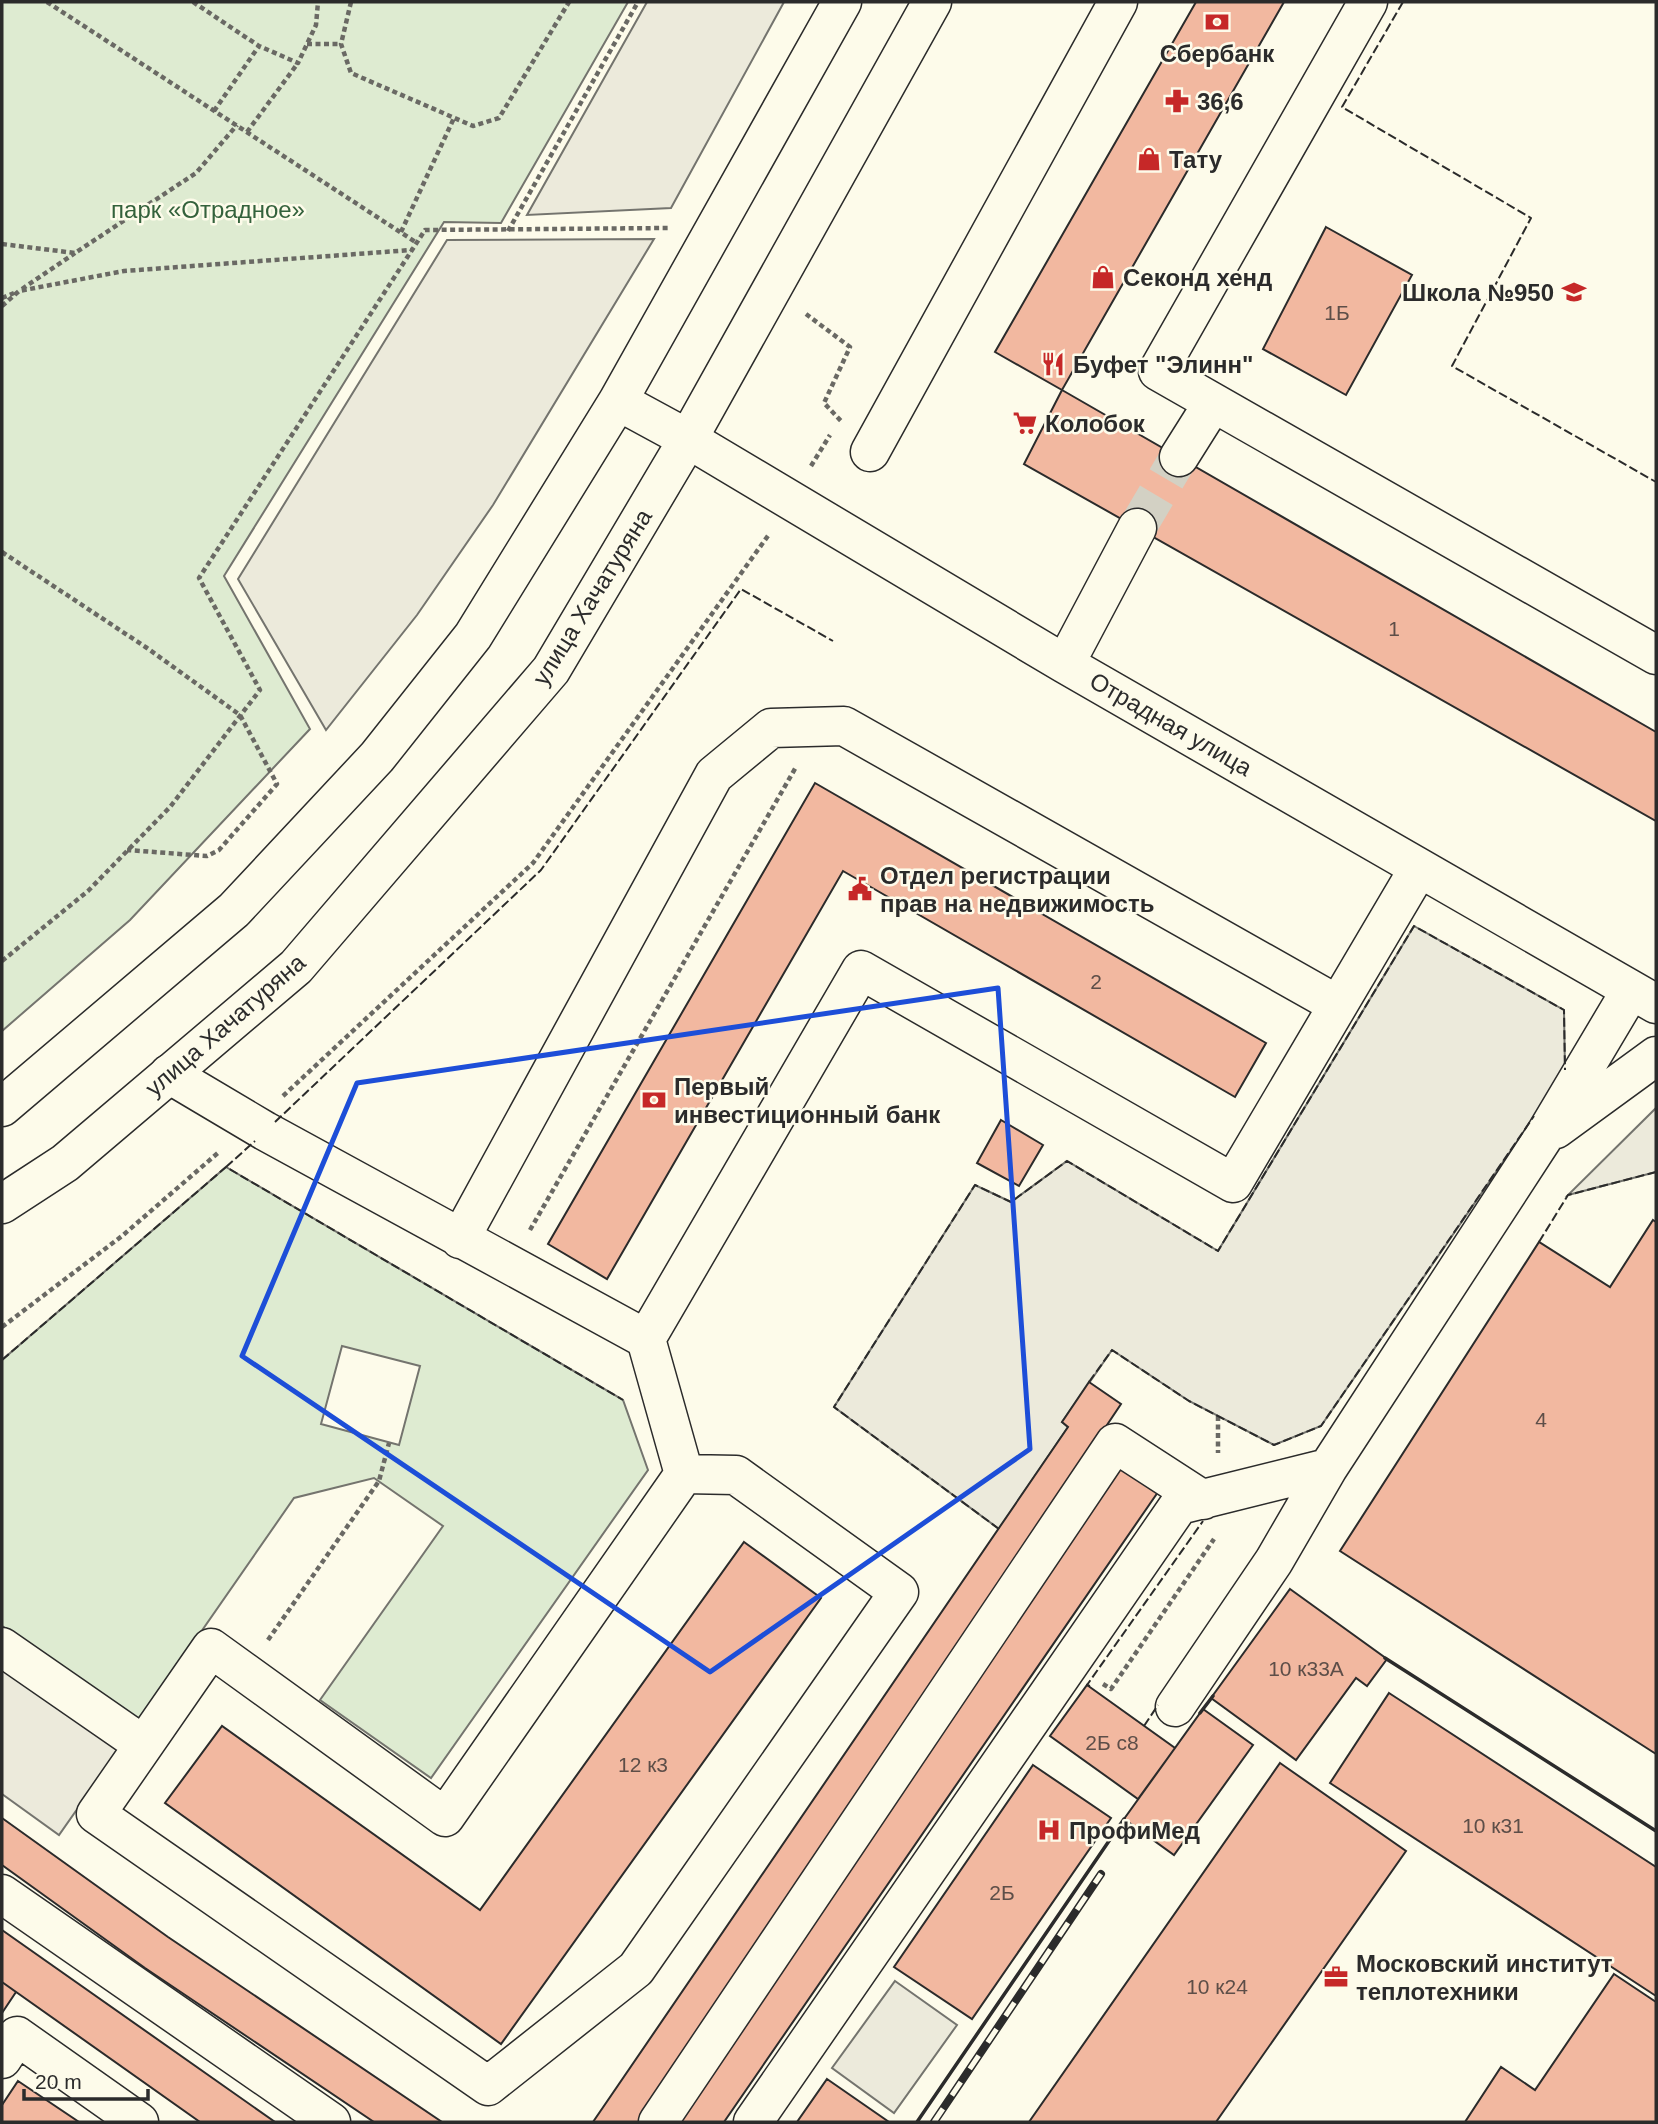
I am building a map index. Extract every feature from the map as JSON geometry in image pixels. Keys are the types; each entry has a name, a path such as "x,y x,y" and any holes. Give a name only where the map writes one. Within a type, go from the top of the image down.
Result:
{"main road":[{"path":"2,1108 234,910 377,757 472,636 618,401 842,2"},
{"name":"улица Хачатуряна","path":"2,1204 65,1163 296,967 551,670 688,439 932,2"},
{"path":"870,452 1118,2"},
{"path":"1368,2 1158,371 1656,655"},
{"name":"Отрадная улица","path":"618,401 688,439 1065,664 1644,997"},
{"path":"1180,457 1213,403"},
{"path":"1065,664 1137,528"},
{"path":"460,1239 714,775 771,729 844,726 1338,1005"},
{"path":"684,1474 646,1339 861,970 1233,1183 1419,868"},
{"path":"1175,1707 1274,1561 1328,1468 1543,1138 1644,997"},
{"path":"1543,1138 1656,1056"},
{"path":"169,1074 251,1124 646,1339"},
{"path":"658,2122 1115,1443 1203,1500"},
{"path":"753,2122 1180,1505 1328,1468"},
{"path":"684,1474 736,1475 899,1592 636,1969 488,2086 96,1814 211,1648 445,1817 684,1474"},
{"path":"2,1647 142,1744"},
{"path":"2,1894 331,2122"},
{"path":"2,2059 17,2036 139,2122"}],"path":[{"path":"47,2 417,243"},
{"path":"193,2 259,46 298,63"},
{"path":"247,132 298,63 316,24 318,2"},
{"path":"351,2 341,44 351,73 473,126 499,118 569,2"},
{"path":"508,231 638,2"},
{"path":"307,44 341,44"},
{"path":"214,111 259,46"},
{"path":"401,232 454,118"},
{"path":"2,306 19,291 196,173 237,125"},
{"path":"2,961 88,891 170,807 260,690 199,578 425,230 670,228"},
{"path":"2,244 75,253"},
{"path":"2,298 19,291 124,271 412,250"},
{"path":"806,314 850,347 824,403 870,452"},
{"path":"2,552 147,648 240,715 277,784 219,850 207,856 127,850"},
{"path":"2,1327 122,1236 336,1050 533,863 755,558"},
{"path":"244,1673 379,1481 389,1443"}],"highlighted area":[{"path":"998,988 1030,1449 710,1672 242,1356 357,1083"}],"green space":[{"name":"парк «Отрадное»","path":"2,2 628,2 501,223 444,222 224,576 310,729 130,920 2,1031"},
{"path":"226,1167 623,1400 648,1470 431,1778 320,1700 443,1526 374,1478 294,1498 139,1721 2,1626 2,1360","holes":["342,1346 420,1366 399,1445 321,1424"]}],"shaded area":[{"path":"647,2 784,2 671,208 527,215"},
{"path":"654,239 493,505 417,615 326,730 238,579 447,240"},
{"path":"1414,926 1564,1010 1565,1072 1321,1426 1274,1445 1189,1401 1112,1350 1062,1422 1068,1427 999,1529 834,1407 975,1185 1011,1202 1067,1161 1218,1251"},
{"path":"1656,1108 1656,1172 1568,1195"},
{"path":"2,1626 139,1721 59,1835 2,1794"},
{"path":"895,1981 957,2025 894,2113 832,2068"}],"building":[{"path":"1196,2 1284,2 1062,390 995,352"},
{"path":"1326,227 1412,275 1346,395 1263,349"},
{"path":"1062,390 1656,732 1656,821 1024,464"},
{"path":"815,783 1266,1043 1235,1097 843,871 607,1279 548,1244"},
{"path":"1001,1120 1043,1145 1019,1186 977,1163"},
{"path":"1653,1220 1656,1222 1656,1754 1340,1551 1539,1242 1610,1287"},
{"path":"1089,1382 1121,1404 1107,1425 1113,1429 646,2122 593,2122 1068,1427 1062,1422"},
{"path":"1115,1464 1158,1492 724,2122 670,2122"},
{"path":"744,1542 821,1598 501,2044 165,1803 222,1726 480,1910"},
{"path":"1290,1589 1387,1659 1367,1686 1356,1678 1296,1760 1211,1698"},
{"path":"1087,1685 1175,1748 1138,1799 1050,1736"},
{"path":"1389,1693 1656,1867 1656,1996 1330,1783"},
{"path":"1203,1709 1253,1745 1174,1855 1124,1819"},
{"path":"1280,1763 1406,1851 1216,2122 1029,2122"},
{"path":"1033,1765 1111,1818 972,2019 894,1967"},
{"path":"2,1818 168,1937 442,2122 374,2122 145,1968 2,1865"},
{"path":"2,1930 275,2122 200,2122 2,1982"},
{"path":"1614,1974 1656,2002 1656,2122 1465,2122 1501,2067 1535,2090"},
{"path":"2,1982 16,1992 2,2013"},
{"path":"827,2079 889,2122 797,2122"},
{"path":"18,2081 79,2122 2,2122 2,2105"}],"tunnel":[{"path":"1137,528 1179,457"}],"railway":[{"path":"934,2122 1101,1874"}],"fence":[{"path":"1403,2 1342,107 1531,218 1452,366 1656,482"},
{"path":"275,1122 541,870 741,589 833,641"},
{"path":"999,1529 834,1407 975,1185 1011,1202 1067,1161 1218,1251 1414,926 1564,1010 1565,1070"},
{"path":"1089,1382 1112,1350 1189,1401 1274,1445 1321,1426 1534,1116"},
{"path":"226,1167 255,1141"},
{"path":"2,1360 226,1167 623,1400"},
{"path":"1539,1242 1568,1195 1656,1172"},
{"path":"1090,1686 1087,1685 1203,1521"},
{"path":"1144,1726 1158,1705"}],"wall":[{"path":"1385,1658 1656,1831"},
{"path":"1200,1713 1213,1696"},
{"path":"917,2122 1124,1819"}],"place":[{"name":"Сбербанк","path":"1217,22"},
{"name":"36,6","path":"1177,101"},
{"name":"Тату","path":"1149,159"},
{"name":"Секонд хенд","path":"1103,277"},
{"name":"Школа №950","path":"1574,292"},
{"name":"Буфет \"Элинн\"","path":"1053,364"},
{"name":"Колобок","path":"1025,423"},
{"name":"Отдел регистрации прав на недвижимость","path":"860,889"},
{"name":"Первый инвестиционный банк","path":"654,1100"},
{"name":"ПрофиМед","path":"1049,1830"},
{"name":"Московский институт теплотехники","path":"1336,1977"}]}
